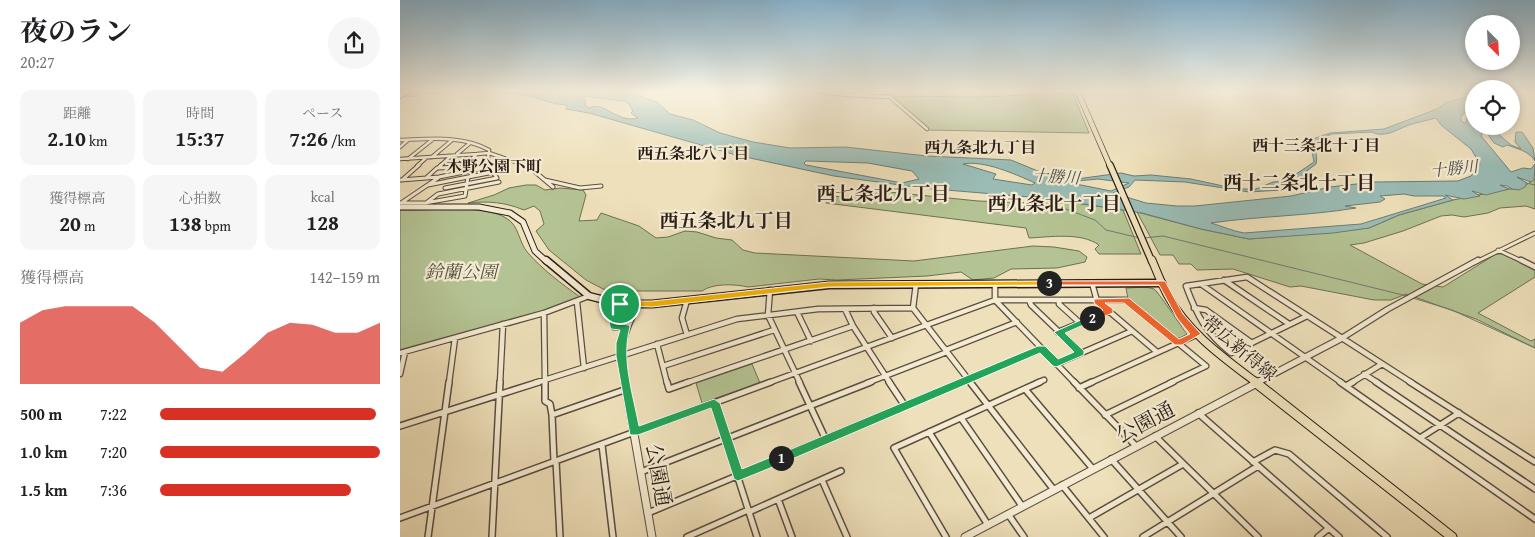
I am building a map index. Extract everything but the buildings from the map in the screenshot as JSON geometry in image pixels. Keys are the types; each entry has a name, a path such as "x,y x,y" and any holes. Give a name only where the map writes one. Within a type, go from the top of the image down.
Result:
{"main road":[{"name":"帯広新得線","path":"1088,115 1168,297 1180,316 1196,334 1256,383 1452,537"},
{"path":"400,204 479,207 510,213 522,222 529,241 541,258 589,296 620,304 688,300 837,284 1162,282"}],"street":[{"path":"911,115 927,129"},
{"path":"400,140 470,142 521,165 527,165 542,180 554,188"},
{"path":"400,147 409,140"},
{"path":"408,159 432,140"},
{"path":"432,157 451,141"},
{"path":"426,178 470,142"},
{"path":"401,160 489,152"},
{"path":"425,204 438,194 497,178 488,164 489,152"},
{"path":"437,168 464,166 477,154"},
{"path":"401,181 427,157"},
{"path":"401,181 439,177 489,167"},
{"path":"428,186 494,172"},
{"path":"400,204 439,177"},
{"path":"400,204 425,204 465,196 468,177"},
{"path":"542,180 579,188 601,186"},
{"path":"445,188 499,182"},
{"path":"1342,338 1388,310 1498,250 1535,233"},
{"path":"1498,250 1535,267"},
{"path":"1307,316 1231,353 1206,331 1194,308 1186,286 1247,277 1535,462"},
{"path":"1224,280 1289,324"},
{"path":"1092,283 1097,301 1157,352"},
{"path":"916,284 913,308 1054,490"},
{"path":"995,284 995,300 1136,446"},
{"path":"1201,284 1535,519"},
{"path":"770,290 768,315 826,440"},
{"path":"400,374 402,352 544,313 589,296"},
{"path":"687,335 682,318 688,300"},
{"path":"400,518 995,300 1126,300 1206,366 1105,415"},
{"path":"1028,300 1030,305 1081,353"},
{"path":"1059,300 1060,304 1080,323"},
{"path":"577,302 584,368"},
{"path":"620,304 612,310 614,327 625,327"},
{"name":"公園通","path":"638,304 625,327 621,343 621,356 651,536"},
{"path":"874,308 874,312 892,338"},
{"path":"400,426 737,319 818,309 913,308"},
{"path":"1194,308 1206,310 1252,343"},
{"path":"845,309 845,312 885,377 905,406"},
{"path":"1058,332 1109,311"},
{"path":"797,312 811,341"},
{"path":"544,313 545,401 550,404 552,415 560,537"},
{"path":"641,472 885,377 1017,322"},
{"path":"492,537 503,324"},
{"path":"657,344 670,389 854,326"},
{"path":"664,366 774,330"},
{"path":"1056,364 1132,331"},
{"path":"1079,388 1196,334"},
{"path":"428,537 455,338"},
{"name":"公園通","path":"964,537 1342,338"},
{"path":"648,513 1041,349"},
{"path":"1346,386 1382,364"},
{"path":"1364,374 1535,489"},
{"path":"946,537 894,448 1044,380"},
{"path":"552,415 627,389"},
{"path":"1025,389 1093,469"},
{"path":"714,403 757,537"},
{"path":"1198,413 1339,537"},
{"path":"1420,438 1458,413"},
{"path":"961,418 1023,506"},
{"path":"929,432 988,525"},
{"path":"1155,436 1258,537"},
{"path":"602,444 614,537"},
{"path":"1143,537 1214,494 1276,450 1288,454 1386,537"},
{"path":"1111,459 1181,537"},
{"path":"1089,518 1184,464"},
{"path":"687,537 841,471"},
{"path":"822,480 847,537"},
{"path":"1062,485 1104,537"},
{"path":"778,499 792,537"},
{"path":"1008,514 1024,537"},
{"path":"1318,537 1329,528"}],"green space":[{"path":"909,115 1082,115 1089,133 926,130"},
{"path":"1535,173 1535,209 1526,206 1500,208 1488,213 1464,217 1441,216 1403,231 1364,243 1350,245 1422,284 1443,287 1496,254 1502,254 1535,269 1535,277 1478,313 1531,341 1535,339 1535,348 1476,319 1406,294 1391,300 1374,300 1301,286 1290,287 1233,269 1197,270 1191,264 1179,264 1173,255 1160,255 1137,212 1201,229 1249,239 1369,228 1399,215 1453,200 1509,189 1519,189 1531,182"},
{"path":"536,185 545,190 560,188 583,190 586,195 579,221 597,220 601,213 639,226 656,238 668,237 685,231 697,232 716,238 732,240 743,250 755,253 914,261 1033,246 1079,251 1087,257 1085,262 1057,268 1011,269 994,278 973,280 961,272 927,276 819,279 748,287 724,285 707,288 702,291 607,291 586,280 549,250 536,231 544,224 540,211 534,206 524,210 496,203 468,203 509,188"},
{"path":"879,191 978,201 1037,203 1042,198 1123,210 1141,254 1099,254 1095,249 1099,245 1092,241 1065,236 1029,238 1026,228 826,203 831,196 869,199"},
{"name":"鈴蘭公園","path":"455,209 484,211 506,218 514,225 522,244 534,259 580,297 548,311 400,351 400,210"},
{"path":"1144,287 1154,289 1187,334 1180,338 1175,338 1128,299 1126,288"},
{"path":"752,364 760,383 702,403 696,383"}],"water":[{"path":"596,115 617,115 631,119 638,118 634,115 674,115 693,120 720,133 753,142 790,148 845,147 927,156 1011,160 1062,181 1121,173 1134,176 1151,175 1191,179 1237,189 1256,189 1273,182 1286,181 1314,162 1310,140 1330,133 1384,129 1421,115 1462,115 1461,120 1465,123 1465,135 1481,135 1511,172 1523,168 1531,169 1535,164 1534,180 1531,182 1517,177 1527,183 1525,187 1519,190 1500,185 1509,189 1486,195 1472,191 1480,196 1464,199 1445,195 1453,200 1399,215 1369,228 1333,233 1249,239 1201,229 1142,213 1091,205 1042,198 922,188 834,176 736,155","holes":["1436,118 1441,125 1471,149 1480,164 1471,176 1458,181 1374,182 1330,187 1291,196 1195,206 1146,203 1113,193 1129,187 1135,180 1185,182 1249,192 1282,190 1294,186 1306,175 1304,173 1316,164 1315,141 1332,134 1372,132 1387,134 1412,124","806,161 868,163 912,171 919,179 902,183 806,165 804,163","971,163 990,166 1035,183 1032,185 993,179 996,174 963,164","1098,179 1129,183 1111,191 1066,182","1404,194 1443,196 1446,198 1361,224 1244,233 1211,223 1338,211 1356,208 1345,206 1380,202 1385,199 1380,196"]},
{"path":"1520,132 1522,132 1533,148 1535,161 1523,151 1507,145 1503,147 1494,143 1488,135 1499,135 1511,145 1521,149 1515,142 1516,135 1520,135"}],"waterway":[{"path":"1526,183 1535,185"},
{"path":"1059,200 1058,206 1095,220 1106,230 1140,238"},
{"path":"1144,238 1163,236 1407,296"},
{"path":"1413,298 1452,310 1535,348"}],"district":[{"name":"西十三条北十丁目","path":"1316,145"},
{"name":"西九条北九丁目","path":"980,147"},
{"name":"西五条北八丁目","path":"693,153"},
{"name":"木野公園下町","path":"494,166"},
{"name":"西十二条北十丁目","path":"1299,182"},
{"name":"西七条北九丁目","path":"883,193"},
{"name":"西九条北十丁目","path":"1054,203"},
{"name":"西五条北九丁目","path":"726,220"}],"route":[{"path":"1162,282 1168,297 1180,316 1196,334 1178,343 1126,300 1097,301 1109,311 1058,332 1081,353 1056,364 1041,349 738,476 714,403 634,432 621,356 621,343 625,327 614,327 612,310 620,304 652,304 770,290 852,284 1162,282"}],"water label":[{"name":"十勝川","path":"1454,168"},
{"name":"十勝川","path":"1056,176"}]}
